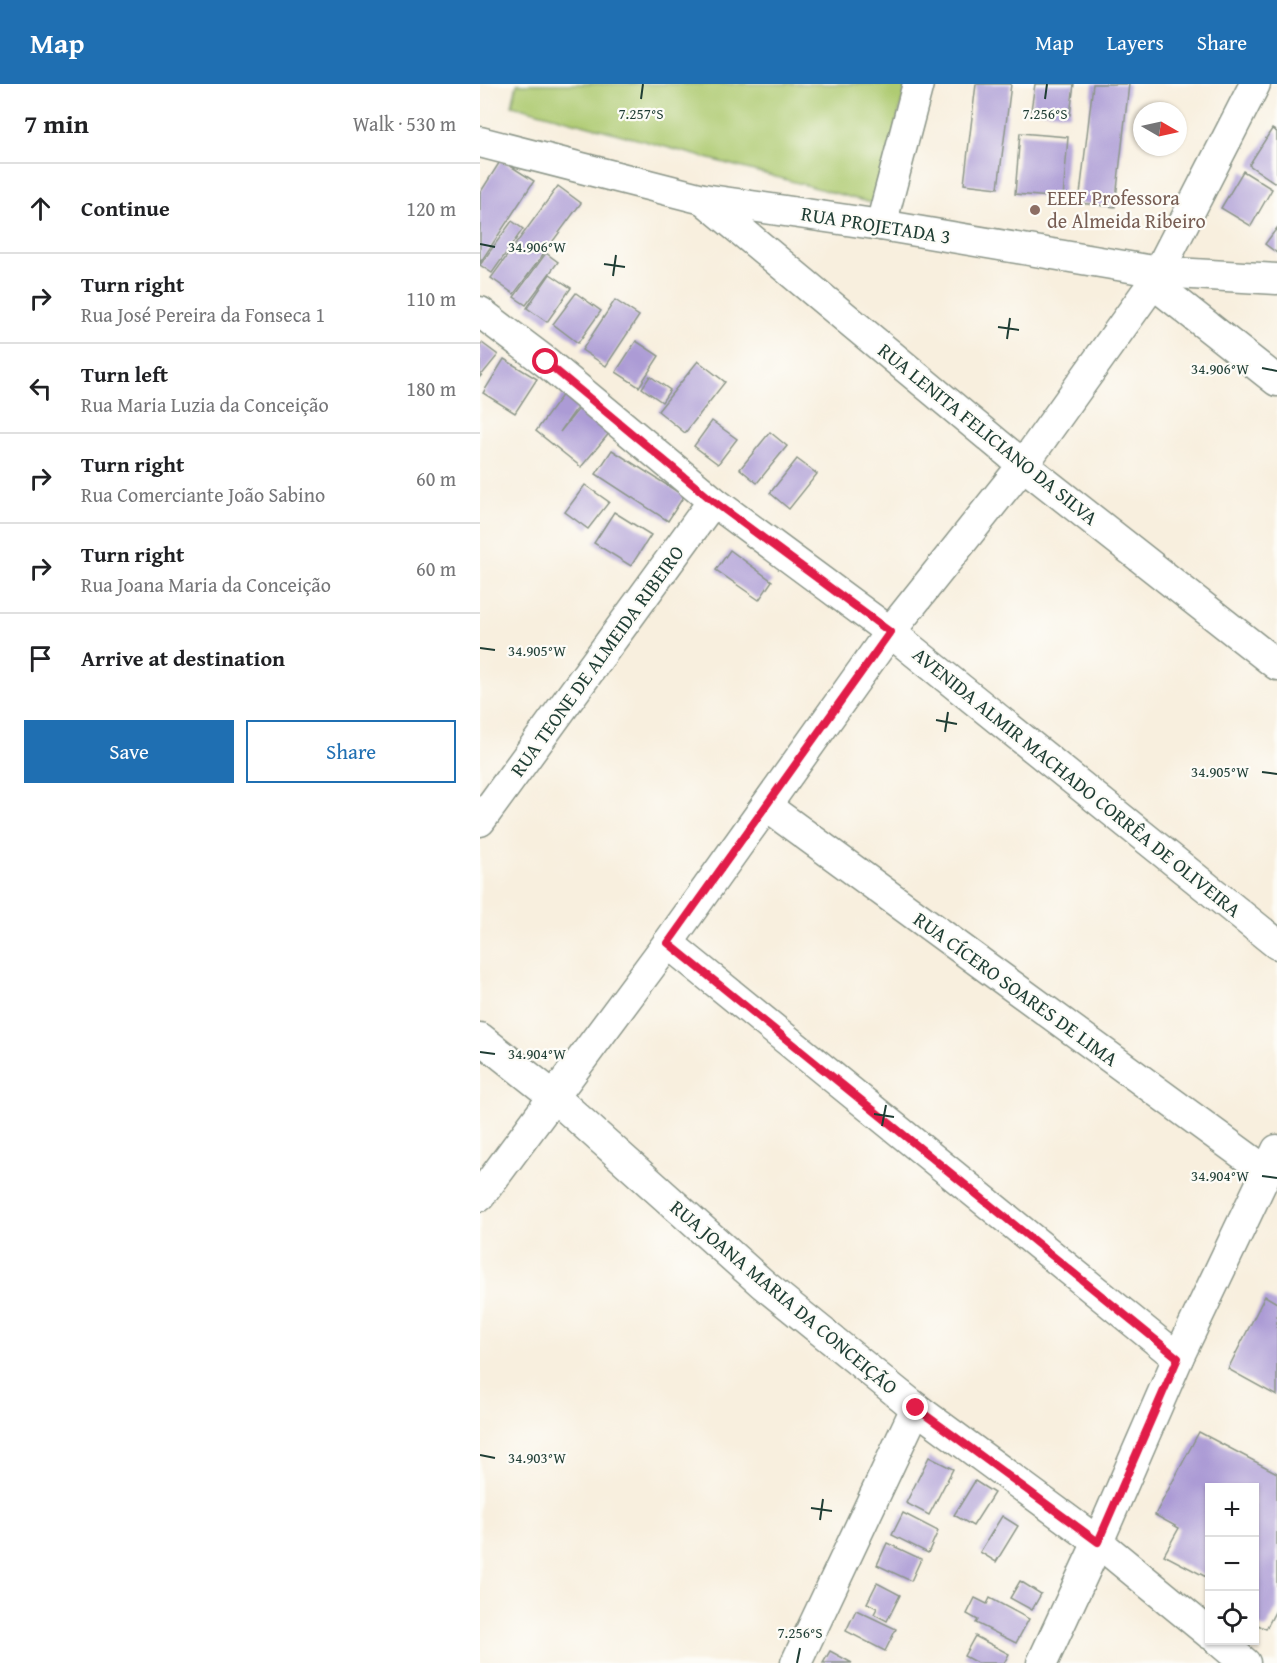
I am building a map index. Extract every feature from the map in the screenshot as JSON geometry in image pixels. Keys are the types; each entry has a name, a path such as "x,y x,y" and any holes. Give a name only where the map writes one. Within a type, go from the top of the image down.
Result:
{"street":[{"path":"881,225 918,84"},
{"path":"480,1196 668,943 890,632 1023,465 1156,278 1255,84"},
{"name":"RUA PROJETADA 3","path":"480,142 704,199 881,225 1156,278 1277,279"},
{"name":"RUA LENITA FELICIANO DA SILVA","path":"704,199 1023,465 1277,665"},
{"path":"1156,278 1277,381"},
{"name":"AVENIDA ALMIR MACHADO CORRÊA DE OLIVEIRA","path":"480,312 546,362 713,501 890,632 1277,944"},
{"name":"RUA TEONE DE ALMEIDA RIBEIRO","path":"480,821 713,501"},
{"name":"RUA CÍCERO SOARES DE LIMA","path":"766,806 1272,1161"},
{"path":"668,943 1178,1358"},
{"name":"RUA JOANA MARIA DA CONCEIÇÃO","path":"480,1038 553,1096 763,1284 916,1408 1098,1542 1205,1631"},
{"path":"1042,1663 1098,1542 1178,1358 1272,1161"},
{"path":"796,1663 916,1408"},
{"path":"1223,1645 1245,1663"}],"green space":[{"path":"517,84 907,84 875,204 512,105"}],"building":[{"path":"976,84 1011,84 998,188 964,184"},
{"path":"1035,84 1074,84 1070,115 1031,110"},
{"path":"1093,84 1129,84 1115,207 1079,203"},
{"path":"1272,129 1277,132 1277,184 1249,165"},
{"path":"1020,133 1068,137 1063,198 1015,194"},
{"path":"501,160 534,181 480,263 480,193"},
{"path":"1243,171 1272,189 1251,226 1221,208"},
{"path":"558,186 581,203 514,294 491,278"},
{"path":"512,221 523,229 492,273 480,265"},
{"path":"1277,228 1277,253 1265,244"},
{"path":"546,253 558,262 526,305 514,297"},
{"path":"550,274 571,288 547,322 527,308"},
{"path":"576,293 601,311 578,343 553,324"},
{"path":"615,300 639,316 606,366 582,350"},
{"path":"636,341 659,356 639,387 616,372"},
{"path":"482,343 498,355 480,377 480,346"},
{"path":"504,359 537,379 515,413 483,393"},
{"path":"698,361 725,382 685,433 658,411"},
{"path":"650,376 670,390 662,402 642,388"},
{"path":"563,394 579,405 560,432 581,406 611,431 581,467 536,431"},
{"path":"712,421 737,439 718,464 694,446"},
{"path":"770,432 787,446 757,483 740,469"},
{"path":"612,450 684,496 668,521 596,474"},
{"path":"797,459 817,474 789,509 770,493"},
{"path":"585,485 609,502 588,529 565,512"},
{"path":"614,512 651,535 631,566 594,543"},
{"path":"730,550 772,581 759,600 716,570"},
{"path":"1265,1296 1277,1303 1277,1396 1228,1369"},
{"path":"1199,1432 1277,1473 1277,1608 1266,1629 1259,1626 1259,1483 1205,1483 1205,1576 1164,1555 1179,1528 1155,1515"},
{"path":"929,1457 953,1469 929,1515 906,1503"},
{"path":"975,1481 994,1493 973,1526 954,1515"},
{"path":"903,1513 938,1531 928,1553 892,1535"},
{"path":"1002,1516 1018,1526 996,1562 980,1552"},
{"path":"887,1543 921,1559 911,1581 877,1565"},
{"path":"1020,1581 1041,1594 1032,1610 1010,1598"},
{"path":"877,1583 900,1595 887,1621 874,1614 877,1608 867,1603"},
{"path":"975,1598 987,1604 990,1598 1029,1619 1016,1643 976,1623 978,1620 967,1614"},
{"path":"856,1610 896,1629 885,1651 846,1631"},
{"path":"975,1636 1009,1654 1004,1663 977,1663 964,1656"},
{"path":"830,1651 852,1663 823,1663"}],"place":[{"name":"EEEF Professora de Almeida Ribeiro","path":"1035,210"}],"route":[{"path":"546,362 713,501 890,632 668,943 1178,1358 1098,1542 916,1408"}]}
